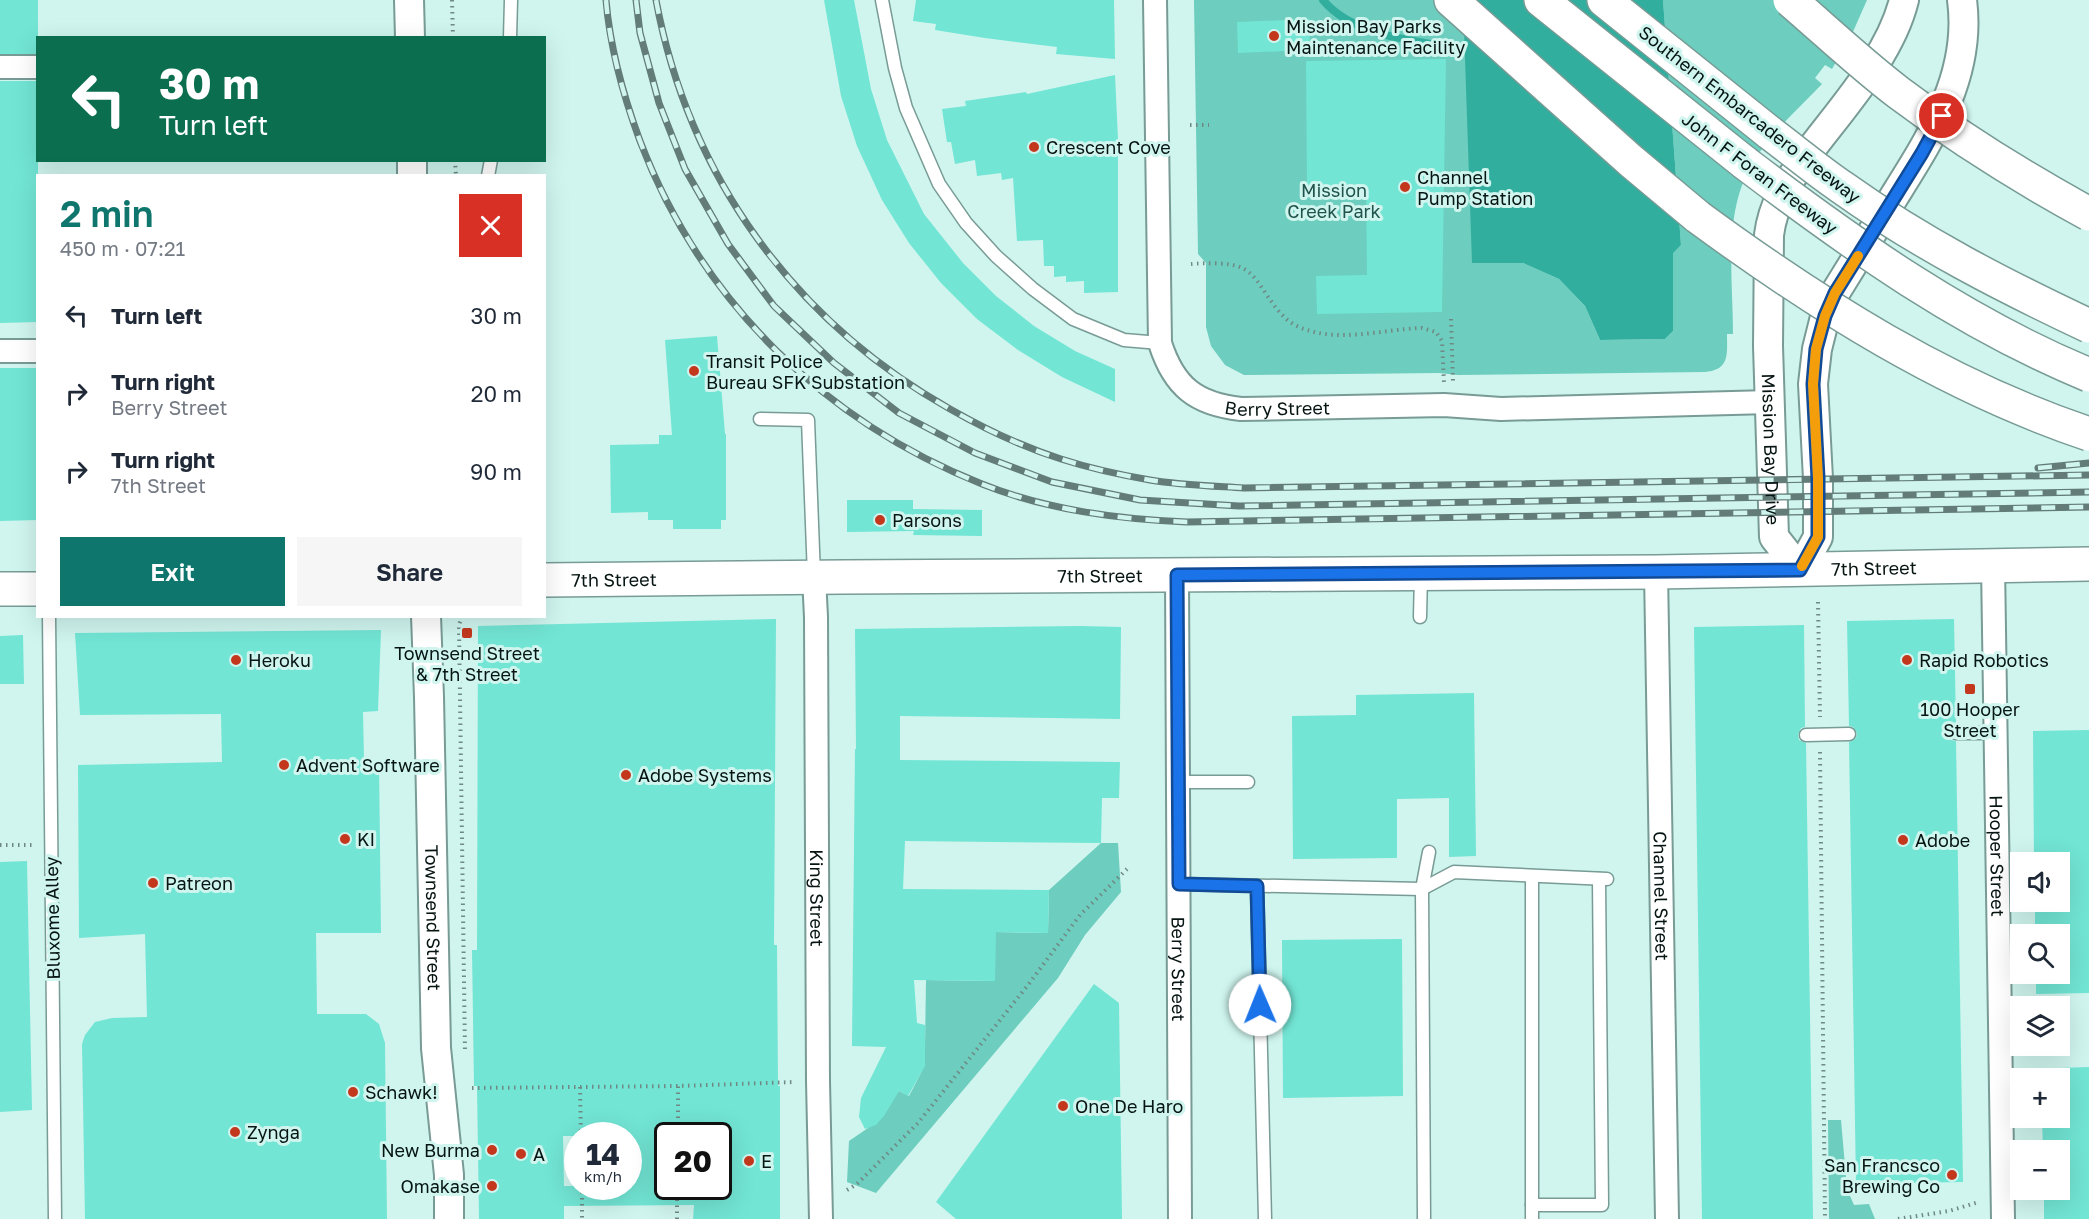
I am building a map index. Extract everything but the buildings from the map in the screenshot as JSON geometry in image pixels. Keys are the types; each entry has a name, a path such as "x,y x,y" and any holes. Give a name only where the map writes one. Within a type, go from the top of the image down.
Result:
{"main road":[{"path":"1451,0 1631,161 1698,217 1755,259 1816,300 1873,334 1954,377 2018,406 2089,434"},
{"name":"John F Foran Freeway","path":"1541,0 1819,220 1940,300 2011,339 2089,375"},
{"name":"Southern Embarcadero Freeway","path":"1604,0 1842,188 1962,263 2089,326"},
{"path":"1790,0 1898,92 1944,126 1998,162 2089,214"},
{"name":"7th Street","path":"546,580 1656,572 2089,564"},
{"path":"0,589 36,589"}],"street":[{"path":"409,0 410,36"},
{"name":"Berry Street","path":"1155,0 1160,343 1173,375 1184,387 1208,402 1222,407 1242,409 1444,405 1500,409 1770,402"},
{"name":"Mission Bay Drive","path":"1800,570 1774,537 1767,346 1771,216 1780,195 1794,173 1873,67 1904,0"},
{"path":"1800,570 1818,537 1818,478 1813,384 1816,349 1825,316 1835,293 1922,153 1942,116 1952,92 1961,52 1962,0"},
{"path":"0,67 36,67"},
{"path":"0,351 36,351"},
{"name":"Hooper Street","path":"1993,565 2003,1219"},
{"name":"Channel Street","path":"1656,572 1667,1219"},
{"name":"Berry Street","path":"1177,575 1180,1219"},
{"name":"King Street","path":"814,577 821,1219"},
{"name":"Townsend Street","path":"426,618 436,1048 448,1175 449,1219"}],"lane":[{"path":"510,36 511,0"},
{"path":"882,0 895,68 906,108 939,184 966,223 996,256 1033,289 1073,319 1124,340 1160,343"},
{"path":"760,418 808,420 814,577"},
{"path":"1420,617 1421,574"},
{"name":"Bluxome Alley","path":"49,618 56,1219"},
{"path":"1956,733 1996,733"},
{"path":"1806,735 1849,734"},
{"path":"1178,782 1248,782"},
{"path":"1424,1219 1422,889 1429,852"},
{"path":"1179,884 1422,889 1454,872 1603,879 1602,1205 1532,1206"},
{"path":"1532,876 1532,1219"},
{"path":"1257,886 1265,1219"}],"path":[{"path":"452,0 453,36"},
{"path":"1190,125 1209,125"},
{"path":"1191,264 1206,263 1242,268 1251,274 1282,316 1296,326 1312,332 1330,335 1422,328 1436,332 1442,341 1444,405"},
{"path":"1451,319 1453,381"},
{"path":"1818,602 1825,1219"},
{"name":"Townsend Street","path":"461,618 459,625 465,1064"},
{"path":"0,845 51,845"},
{"path":"847,1190 857,1184 918,1123 1028,985 1080,915 1127,869"},
{"path":"472,1088 778,1083"},
{"path":"678,1086 678,1122"},
{"path":"579,1087 580,1122"},
{"path":"1898,1219 1949,1211 2002,1194"},
{"path":"582,1200 582,1219"},
{"path":"677,1200 677,1219"}],"green space":[{"name":"Mission Creek Park","path":"1194,0 1463,0 1523,263 1559,279 1585,306 1600,340 1665,339 1673,331 1673,252 1681,245 1663,0 1867,0 1852,34 1832,69 1825,65 1815,78 1822,84 1770,139 1755,159 1745,179 1738,200 1732,244 1733,334 1727,334 1727,354 1719,368 1705,372 1244,375 1225,365 1211,346 1206,327 1206,263 1198,254"},
{"path":"1101,843 1118,843 1121,892 1085,935 1058,978 876,1193 847,1182 849,1141 868,1128 899,1091 909,1096 922,1071 925,1047 926,980 994,981 995,932 1048,933 1049,890"},
{"path":"1828,1120 1841,1120 1847,1189 1854,1205 1869,1204 1875,1219 1829,1219"}],"shaded area":[{"path":"1463,0 1663,0 1681,245 1673,253 1673,331 1665,339 1600,340 1585,306 1559,279 1523,263 1472,263"}],"waterway":[{"path":"1323,0 1336,12 1370,30 1389,36 1465,49"}],"railway":[{"path":"606,0 618,71 640,141 666,199 697,253 733,303 775,349 820,390 870,426 924,458 1007,493 1083,512 1187,522 2089,507"},
{"path":"636,0 640,33 659,103 685,169 728,244 774,306 834,363 899,413 975,453 1052,482 1140,500 1239,506 2089,492"},
{"path":"656,0 672,65 694,126 722,184 757,238 797,288 843,333 894,373 977,424 1061,459 1150,480 1244,488 2089,475"},
{"path":"2038,468 2089,463"}],"slow traffic":[{"path":"1802,566 1818,537 1818,478 1813,384 1816,349 1825,316 1835,293 1858,256"}],"place":[{"name":"Mission Bay Parks Maintenance Facility","path":"1274,36"},
{"name":"Crescent Cove","path":"1034,147"},
{"name":"Channel Pump Station","path":"1405,187"},
{"name":"Transit Police Bureau SFK Substation","path":"694,371"},
{"name":"Parsons","path":"880,520"},
{"name":"Townsend Street & 7th Street","path":"467,633"},
{"name":"Heroku","path":"236,660"},
{"name":"Rapid Robotics","path":"1907,660"},
{"name":"100 Hooper Street","path":"1970,689"},
{"name":"Advent Software","path":"284,765"},
{"name":"Adobe Systems","path":"626,775"},
{"name":"KI","path":"345,839"},
{"name":"Adobe","path":"1903,840"},
{"name":"Patreon","path":"153,883"},
{"name":"Schawk!","path":"353,1092"},
{"name":"One De Haro","path":"1063,1106"},
{"name":"Zynga","path":"235,1132"},
{"name":"New Burma","path":"492,1150"},
{"name":"A","path":"521,1154"},
{"name":"E","path":"749,1161"},
{"name":"San Francsco Brewing Co","path":"1952,1175"},
{"name":"Omakase","path":"492,1186"}],"route":[{"path":"1260,1005 1257,886 1214,883 1179,884 1177,575 1800,570 1818,537 1818,478 1813,384 1816,349 1825,316 1835,293 1922,153 1942,116"}]}
